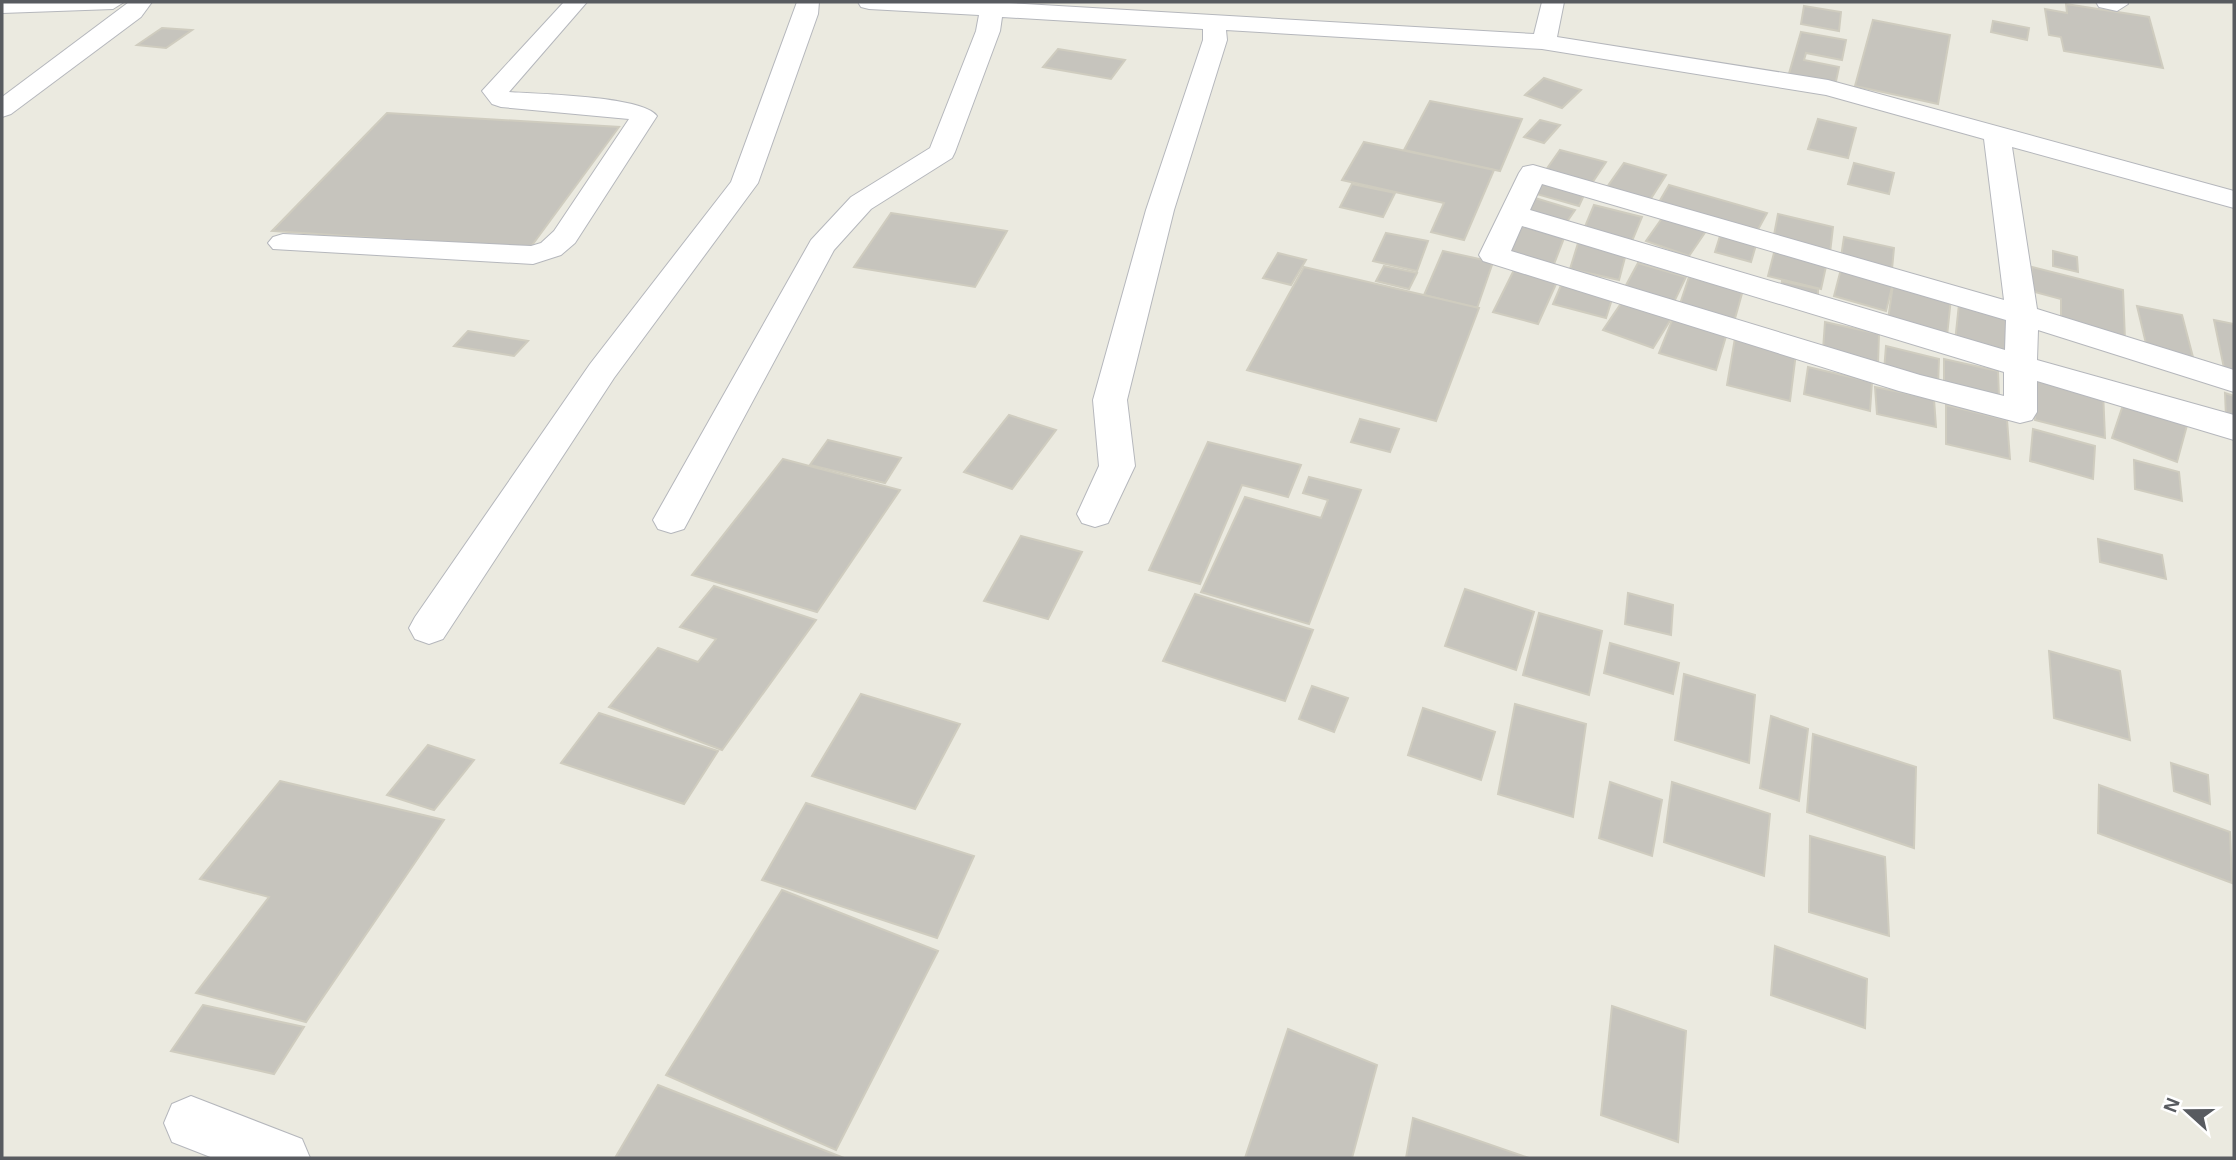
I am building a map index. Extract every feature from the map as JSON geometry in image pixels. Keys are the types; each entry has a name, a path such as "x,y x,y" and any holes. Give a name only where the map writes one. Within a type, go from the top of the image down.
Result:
{"street":[{"path":"4,7 113,2"},
{"path":"2,109 133,12 141,2"},
{"path":"283,243 533,255 558,243 565,237 644,116 632,110 501,99 495,91 576,2"},
{"path":"429,628 602,371 744,183 806,14 808,2"},
{"path":"869,2 1214,22 1261,13 1542,42 1828,88 2234,200"},
{"path":"1542,42 1548,31 1553,2"},
{"path":"671,520 821,246 861,203 942,152 988,31 991,9"},
{"path":"1095,514 1117,466 1110,400 1160,209 1216,40 1214,22"},
{"path":"1997,134 2022,315 2020,412 1911,383 1494,255 1533,173 2022,315 2234,381"},
{"path":"1512,214 2022,366 2209,418 2234,428"},
{"path":"191,1123 283,1158"}],"building":[{"path":"2066,4 2149,17 2163,68 2064,51 2061,37 2049,35 2045,9 2067,13"},
{"path":"1804,6 1841,12 1839,31 1801,24"},
{"path":"1873,20 1950,35 1938,104 1855,86"},
{"path":"1993,21 2029,28 2027,40 1991,32"},
{"path":"162,28 192,30 166,48 137,45"},
{"path":"1801,32 1846,40 1842,60 1806,53 1804,60 1839,67 1835,86 1788,77"},
{"path":"1058,49 1125,60 1111,79 1043,67"},
{"path":"1544,78 1581,90 1562,108 1525,95"},
{"path":"1430,101 1522,119 1500,171 1404,150"},
{"path":"387,113 619,127 530,248 272,231"},
{"path":"1818,119 1856,128 1848,158 1808,149"},
{"path":"1540,120 1560,125 1544,143 1524,137"},
{"path":"1364,142 1494,170 1464,240 1431,232 1444,203 1342,180"},
{"path":"1560,150 1606,162 1592,183 1546,170"},
{"path":"1624,163 1666,175 1648,203 1605,190"},
{"path":"1854,163 1894,173 1889,194 1848,184"},
{"path":"1540,181 1585,193 1579,206 1533,193"},
{"path":"1352,184 1395,193 1383,217 1340,207"},
{"path":"1669,185 1767,213 1756,233 1658,204"},
{"path":"1535,198 1575,210 1566,223 1525,210"},
{"path":"1594,205 1642,217 1632,241 1584,229"},
{"path":"891,213 1007,231 975,287 854,267"},
{"path":"1778,214 1833,227 1830,253 1773,240"},
{"path":"1663,217 1706,231 1689,256 1646,241"},
{"path":"1516,222 1566,233 1554,264 1504,252"},
{"path":"1386,233 1428,241 1417,271 1373,261"},
{"path":"1720,236 1756,245 1751,262 1715,252"},
{"path":"1844,237 1894,248 1892,269 1841,257"},
{"path":"1579,240 1627,250 1619,280 1570,269"},
{"path":"1775,249 1827,262 1821,289 1768,276"},
{"path":"1443,251 1493,262 1477,308 1424,295"},
{"path":"2053,251 2077,257 2078,272 2053,266"},
{"path":"1278,253 1306,260 1291,285 1263,278"},
{"path":"1638,263 1686,277 1673,304 1624,289"},
{"path":"1384,266 1417,273 1409,289 1376,281"},
{"path":"1304,267 1479,308 1436,421 1247,370"},
{"path":"2032,267 2123,290 2125,340 2061,324 2061,299 2031,291"},
{"path":"1841,269 1893,283 1886,311 1834,296"},
{"path":"1514,270 1557,282 1538,324 1493,312"},
{"path":"1689,277 1743,290 1734,322 1679,307"},
{"path":"1782,281 1818,289 1818,298 1781,290"},
{"path":"1562,283 1613,296 1606,318 1553,304"},
{"path":"1893,284 1951,298 1947,336 1888,320"},
{"path":"1622,302 1671,319 1653,348 1603,330"},
{"path":"1959,304 2011,317 2008,356 1955,342"},
{"path":"2137,306 2182,315 2194,361 2148,352"},
{"path":"1673,318 1727,333 1716,370 1659,353"},
{"path":"2214,320 2234,324 2234,375 2225,373"},
{"path":"1825,322 1879,334 1878,363 1823,350"},
{"path":"468,331 528,341 514,356 454,346"},
{"path":"1735,338 1796,353 1790,401 1727,385"},
{"path":"1886,346 1939,359 1938,385 1884,371"},
{"path":"1944,359 1998,371 1999,397 1944,384"},
{"path":"1808,367 1872,382 1870,411 1804,394"},
{"path":"2035,373 2103,391 2105,438 2035,420"},
{"path":"1875,387 1934,399 1936,427 1877,414"},
{"path":"2225,393 2234,396 2234,419 2226,417"},
{"path":"2126,396 2189,418 2177,462 2112,438"},
{"path":"1946,405 2007,420 2010,459 1946,444"},
{"path":"1009,415 1056,430 1012,489 964,472"},
{"path":"1360,419 1399,429 1390,452 1351,442"},
{"path":"2033,429 2095,446 2093,479 2030,461"},
{"path":"828,440 901,458 885,483 810,465"},
{"path":"1208,442 1301,465 1288,497 1242,485 1200,584 1149,570"},
{"path":"783,459 900,490 817,612 692,575"},
{"path":"2134,460 2179,472 2182,501 2135,489"},
{"path":"1309,477 1361,490 1309,624 1201,592 1245,497 1321,518 1328,500 1303,493"},
{"path":"1021,536 1082,552 1048,619 984,601"},
{"path":"2098,539 2162,555 2166,579 2100,562"},
{"path":"714,586 816,620 722,750 609,707 658,648 698,662 716,639 680,627"},
{"path":"1465,589 1534,612 1516,670 1445,646"},
{"path":"1628,593 1673,605 1671,635 1625,624"},
{"path":"1195,594 1313,630 1285,701 1163,661"},
{"path":"1539,613 1602,631 1589,695 1523,675"},
{"path":"1610,643 1679,663 1673,694 1604,673"},
{"path":"2049,651 2120,671 2130,740 2054,718"},
{"path":"1684,674 1755,695 1749,763 1675,740"},
{"path":"1312,686 1348,698 1334,732 1299,719"},
{"path":"861,694 960,724 915,809 812,776"},
{"path":"1515,704 1586,724 1573,817 1498,794"},
{"path":"1423,708 1495,732 1481,780 1408,755"},
{"path":"599,713 718,751 684,804 561,763"},
{"path":"1771,716 1808,729 1799,801 1760,788"},
{"path":"1813,734 1916,767 1914,848 1807,812"},
{"path":"428,745 474,760 434,810 387,795"},
{"path":"2171,763 2208,775 2210,804 2174,791"},
{"path":"280,781 444,820 306,1022 196,993 269,897 200,879"},
{"path":"1610,782 1662,800 1652,856 1599,838"},
{"path":"1672,782 1770,814 1764,876 1664,842"},
{"path":"2099,785 2230,832 2232,883 2098,833"},
{"path":"806,803 974,856 937,938 762,880"},
{"path":"1810,836 1885,857 1889,936 1809,912"},
{"path":"782,890 938,951 836,1150 666,1075"},
{"path":"1775,946 1867,979 1865,1028 1771,995"},
{"path":"203,1005 304,1027 274,1074 171,1051"},
{"path":"1612,1006 1686,1031 1678,1142 1601,1115"},
{"path":"1288,1029 1377,1065 1352,1158 1245,1158"},
{"path":"658,1085 844,1158 615,1158"},
{"path":"1413,1118 1529,1158 1406,1158"}]}
